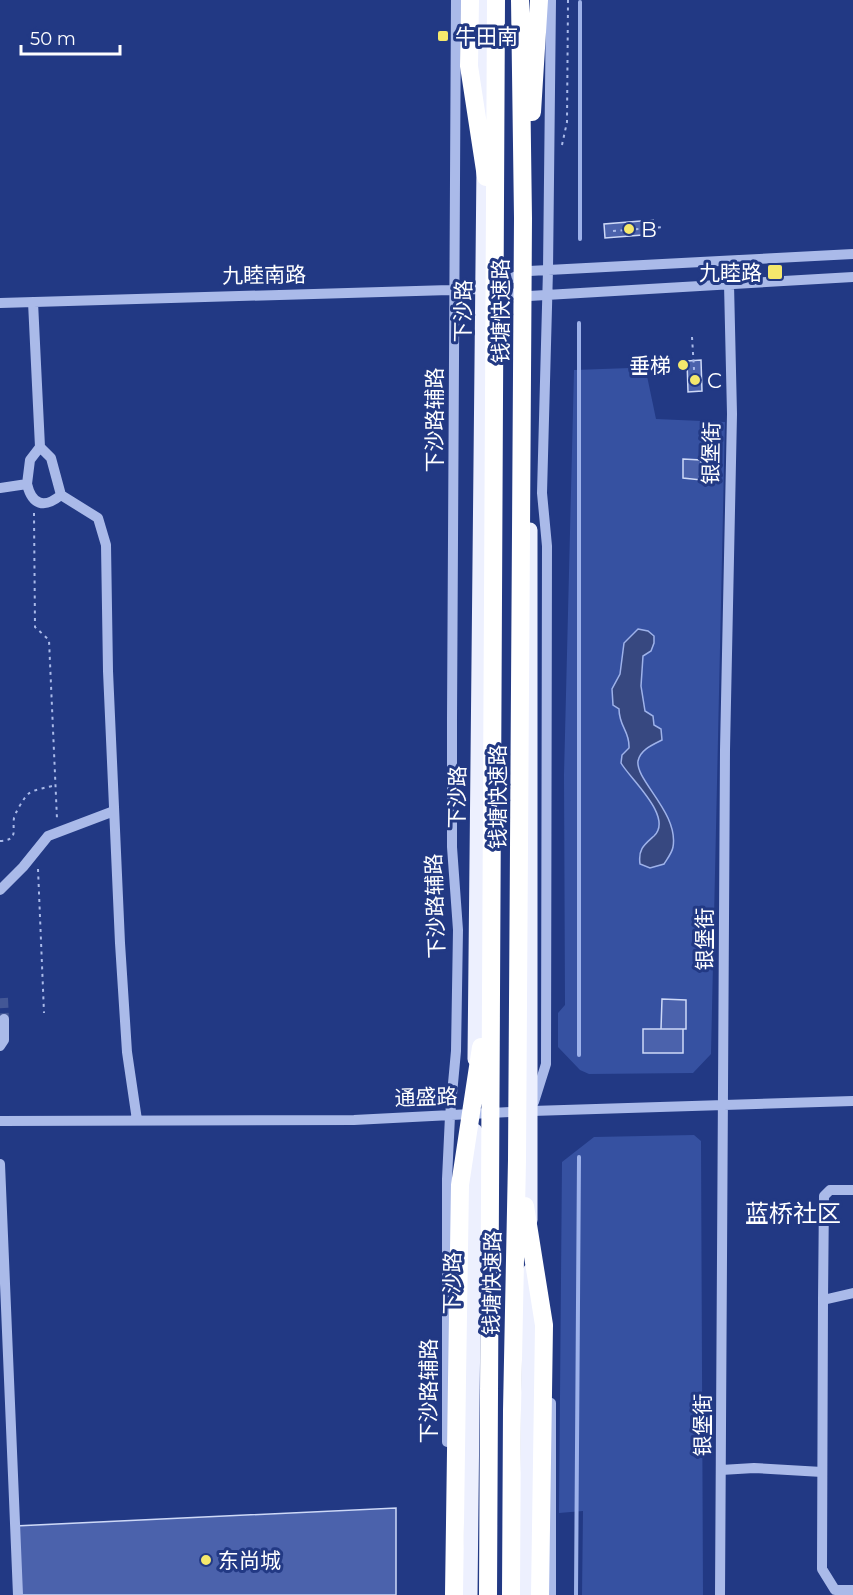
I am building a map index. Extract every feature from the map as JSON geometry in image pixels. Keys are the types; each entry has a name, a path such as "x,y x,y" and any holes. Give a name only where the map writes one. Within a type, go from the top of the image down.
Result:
{"highway":[{"path":"470,0 469,66 486,171 489,307 495,347"},
{"name":"钱塘快速路","path":"488,1595 496,0"},
{"name":"钱塘快速路","path":"512,1595 523,218 520,0"},
{"path":"523,218 539,0"},
{"path":"452,1591 460,1185 491,986"},
{"path":"517,1160 544,1325 540,1595"}],"main road":[{"name":"下沙路","path":"470,1595 485,0"},
{"path":"525,0 529,271 531,1111 526,1595"}],"street":[{"name":"下沙路辅路","path":"452,1591 447,1179 456,1051 458,930 452,847 456,0"},
{"path":"531,1111 546,1064 547,546 542,493 549,270 551,0"},
{"path":"484,289 529,271 853,254"},
{"path":"529,296 853,277"},
{"name":"银堡街","path":"720,1595 725,750 732,414 729,284"},
{"name":"九睦南路","path":"0,303 484,289 529,296"},
{"path":"33,302 40,447 30,460 27,484 30,496 35,501 52,502 61,495"},
{"path":"40,447 51,458 61,495 98,518 106,545 114,811 127,1052 137,1120"},
{"path":"0,488 27,484"},
{"path":"0,890 23,867 48,836 114,811"},
{"path":"0,1046 4,1040 4,1019"},
{"name":"通盛路","path":"0,1120 354,1120 531,1111 853,1101"},
{"path":"0,1164 5,1408 18,1595"},
{"path":"853,1190 830,1190 824,1196 822,1472 822,1569 835,1590 853,1590"},
{"path":"530,1226 550,1333 552,1465 550,1595"},
{"path":"824,1300 853,1293"},
{"path":"721,1470 754,1468 822,1472"}],"path":[{"path":"562,144 567,122 568,0"},
{"path":"614,231 665,227"},
{"path":"692,337 695,386"},
{"path":"35,501 33,537 35,627 49,640 57,832"},
{"path":"0,841 6,841 15,832 15,812 27,794 55,785"},
{"path":"38,848 44,1013"}],"shaded area":[{"path":"630,368 647,376 656,419 725,422 711,1054 693,1073 589,1074 580,1070 558,1047 558,1013 565,1005 564,775 574,370"},
{"path":"638,629 648,631 654,636 651,651 643,656 641,686 645,711 653,716 654,725 661,729 662,740 641,754 638,761 639,769 664,810 673,834 671,854 664,864 650,868 640,864 640,855 642,848 659,828 659,819 648,798 621,763 622,755 629,748 629,742 619,709 613,705 612,689 620,674 624,643"},
{"path":"694,1135 701,1141 703,1595 582,1595 583,1511 559,1513 562,1162 594,1137"}],"building":[{"name":"B","path":"653,220 655,234 605,238 604,224"},
{"name":"C","path":"701,360 702,391 688,392 687,361"},
{"name":"垂梯","path":"679,361 687,361 687,369 680,370"},
{"path":"683,459 701,460 701,480 683,478"},
{"path":"662,999 686,1000 686,1029 661,1029"},
{"path":"643,1029 683,1029 683,1053 643,1053"},
{"name":"东尚城","path":"396,1508 396,1595 18,1595 15,1526"}],"waterway":[{"path":"580,2 580,239"},
{"path":"579,323 579,1055"},
{"path":"576,1595 579,1157"}],"tunnel":[{"path":"3,998 4,1019"}],"place":[{"name":"牛田南","path":"443,36"},
{"name":"B","path":"629,229"},
{"name":"九睦路","path":"775,272"},
{"name":"垂梯","path":"683,365"},
{"name":"C","path":"695,380"},
{"name":"东尚城","path":"206,1560"}],"district":[{"name":"蓝桥社区","path":"793,1213"}]}
